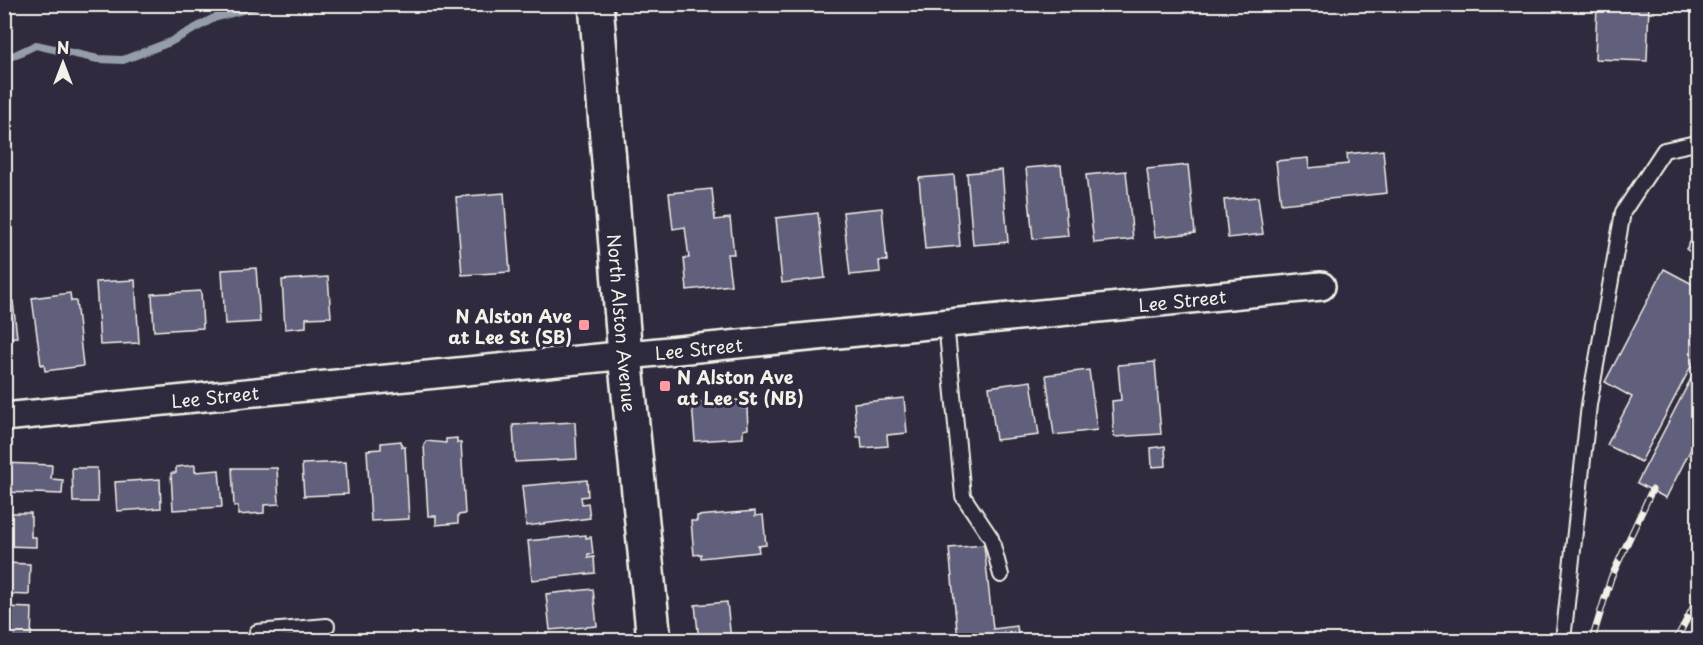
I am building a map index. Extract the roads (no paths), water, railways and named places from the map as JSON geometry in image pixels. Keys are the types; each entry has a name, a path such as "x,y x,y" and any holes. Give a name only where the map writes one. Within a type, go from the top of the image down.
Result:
{"main road":[{"name":"North Alston Avenue","path":"596,4 625,355 654,640"}],"street":[{"name":"Lee Street","path":"4,417 1321,286"}],"lane":[{"path":"1563,640 1589,405 1608,308 1623,212 1664,150 1691,144 1698,147"},
{"path":"946,323 963,496 991,538 1001,575"},
{"path":"257,632 294,635 327,626"}],"waterway":[{"path":"4,60 36,45 98,59 123,60 170,42 214,18 264,4"}],"railway":[{"path":"1592,640 1611,578 1652,490"},
{"path":"1676,640 1698,598"}],"place":[{"name":"N Alston Ave at Lee St (SB)","path":"584,325"},
{"name":"N Alston Ave at Lee St (NB)","path":"665,386"}]}
